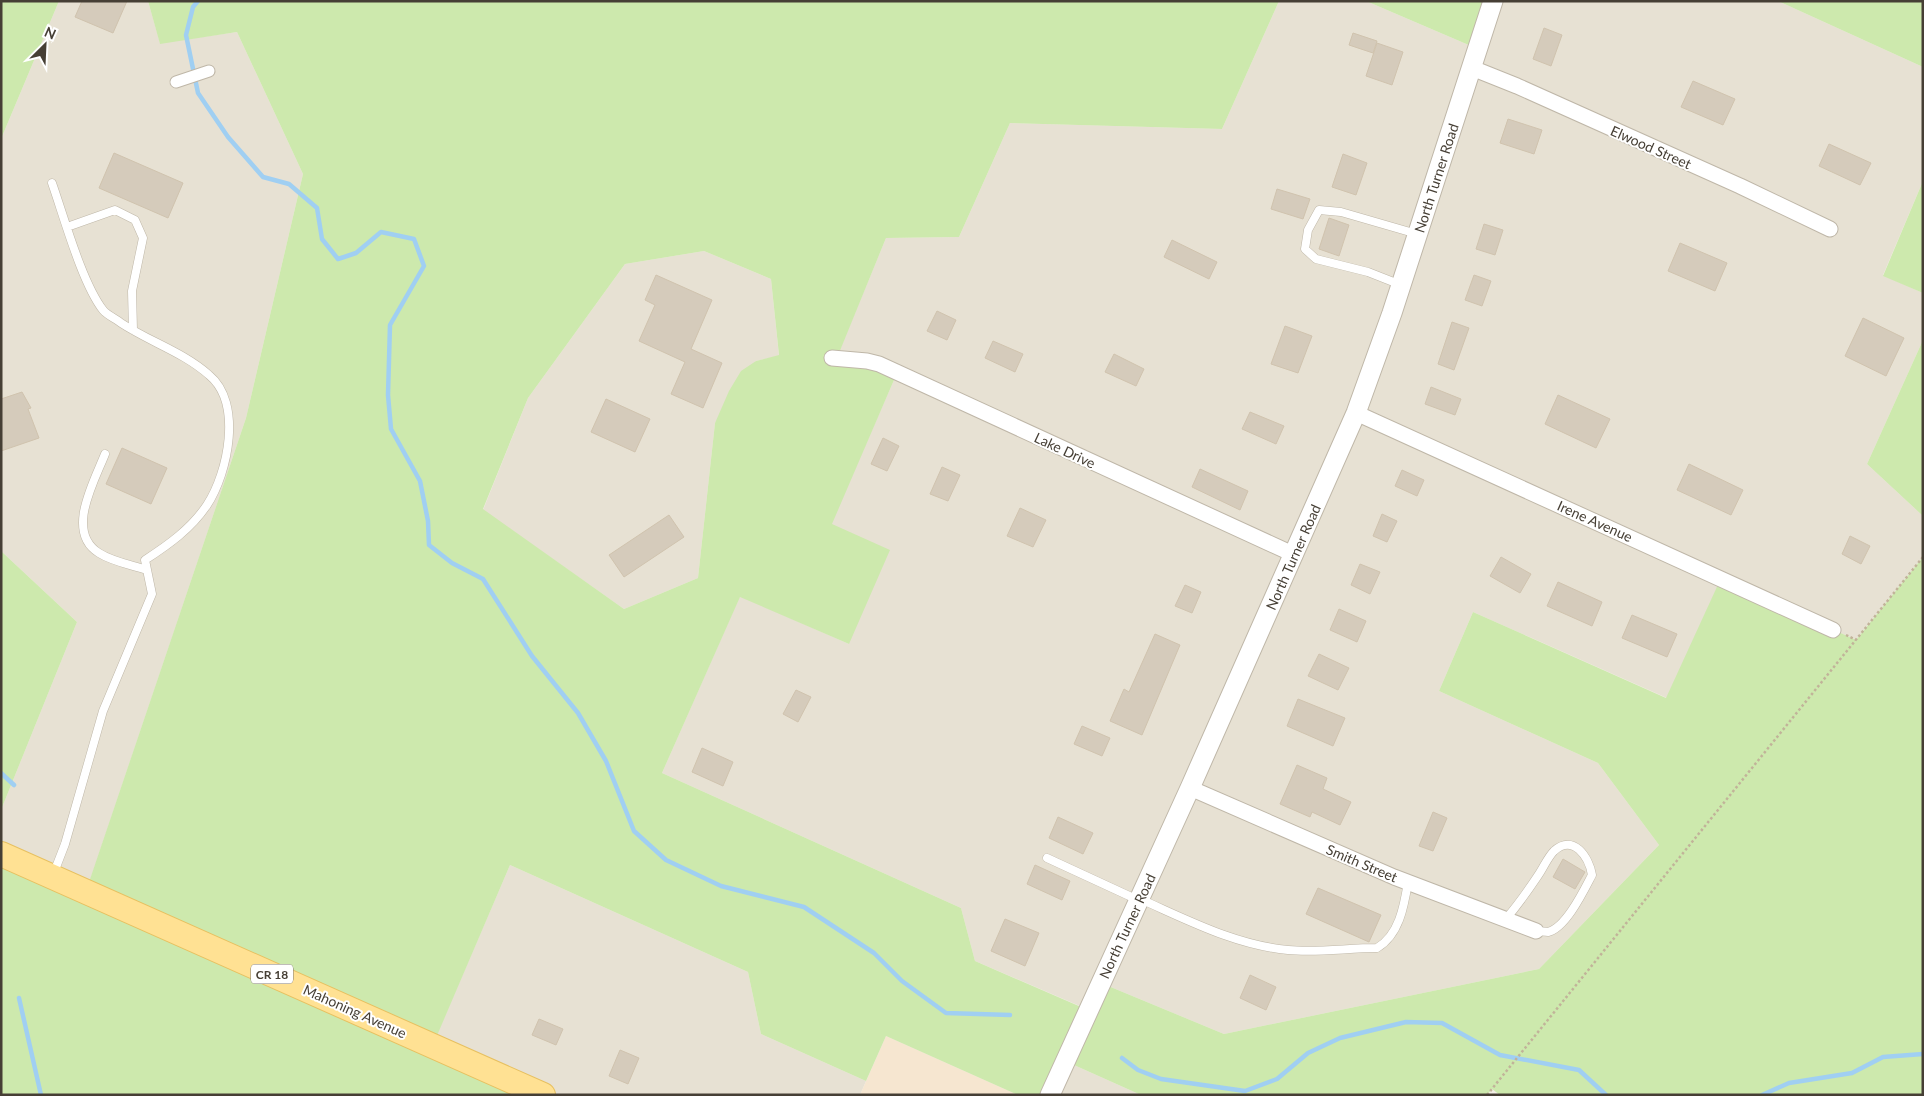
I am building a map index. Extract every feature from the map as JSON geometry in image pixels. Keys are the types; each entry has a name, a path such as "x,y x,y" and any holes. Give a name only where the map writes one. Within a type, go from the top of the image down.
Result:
{"main road":[{"name":"Mahoning Avenue","path":"1,854 543,1095"}],"street":[{"name":"North Turner Road","path":"1050,1095 1295,555 1356,412 1401,285 1493,1"},
{"name":"Elwood Street","path":"1472,68 1740,186 1830,229"},
{"path":"176,82 209,71"},
{"name":"Lake Drive","path":"832,358 879,364 1295,555"},
{"name":"Irene Avenue","path":"1356,412 1833,630"},
{"name":"Smith Street","path":"1190,788 1408,882 1536,931"}],"lane":[{"path":"52,183 86,278 103,310 133,330 186,358 211,376 226,401 231,426 223,469 207,505 176,539 145,560 152,594 103,711 65,844 52,877"},
{"path":"68,227 115,210 125,213 135,220 143,238 132,291 133,330"},
{"path":"1401,285 1368,272 1316,259 1305,249 1308,230 1319,210 1341,212 1417,234"},
{"path":"105,454 86,502 83,523 85,540 98,553 147,570"},
{"path":"1505,920 1521,901 1554,852 1563,845 1571,845 1580,849 1589,861 1592,875 1568,916 1558,927 1549,932 1536,931"},
{"path":"1047,858 1197,925 1261,946 1289,950 1377,948 1389,941 1398,924 1408,882"}],"path":[{"path":"1487,1095 1923,557"}],"shaded area":[{"path":"59,1 148,1 160,43 237,32 303,174 246,418 86,892 1,854 1,810 77,622 1,551 1,139"},
{"path":"1279,1 1366,1 1478,49 1493,1 1778,1 1923,67 1923,181 1883,275 1923,293 1923,340 1867,464 1923,516 1923,557 1856,640 1721,579 1667,698 1473,612 1439,691 1598,763 1659,845 1539,969 1224,1034 1101,983 1089,1010 975,961 961,908 662,773 740,596 849,644 831,524 897,373 836,359 886,238 959,237 1010,123 1222,129"},
{"path":"704,251 771,279 779,356 756,361 715,423 698,578 624,609 483,510 528,398 625,264"},
{"path":"510,865 748,972 761,1034 866,1081 860,1095 543,1095 432,1046"},
{"path":"886,1036 1018,1095 860,1095"},
{"path":"1065,1061 1141,1095 1050,1095"}],"green space":[{"path":"1,1 59,1 1,139"},
{"path":"148,1 1279,1 1222,129 1010,123 959,237 886,238 837,358 897,373 832,524 890,550 849,644 740,597 662,773 961,908 975,961 1088,1010 1101,983 1224,1034 1539,969 1659,845 1598,763 1439,691 1473,612 1666,698 1721,578 1856,640 1923,557 1923,1095 1500,1095 1492,1089 1487,1095 1141,1095 1065,1061 1050,1095 1018,1095 886,1036 866,1081 761,1034 748,972 510,865 433,1045 543,1095 1,1095 1,854 86,891 246,418 303,174 237,32 160,44","holes":["704,251 771,279 779,355 756,361 741,371 729,391 715,423 698,578 624,609 483,509 528,398 625,264"]},
{"path":"1366,1 1493,1 1478,49"},
{"path":"1778,1 1923,1 1923,67"},
{"path":"1923,181 1923,293 1883,276"},
{"path":"1923,340 1923,516 1867,464"},
{"path":"1,551 77,622 1,810"}],"building":[{"path":"82,1 127,1 113,33 75,17"},
{"path":"1544,28 1562,35 1551,66 1533,59"},
{"path":"1353,33 1377,41 1373,53 1349,45"},
{"path":"1377,43 1403,52 1392,85 1366,76"},
{"path":"1693,81 1735,99 1723,125 1681,107"},
{"path":"1508,119 1542,130 1534,154 1500,143"},
{"path":"1829,144 1871,163 1860,185 1819,166"},
{"path":"114,153 183,183 168,218 99,188"},
{"path":"1343,154 1367,163 1356,195 1332,187"},
{"path":"1277,189 1310,199 1303,219 1271,209"},
{"path":"1329,218 1349,225 1339,256 1319,249"},
{"path":"1484,224 1503,230 1495,255 1476,249"},
{"path":"1172,240 1217,262 1209,279 1164,257"},
{"path":"1680,243 1727,263 1715,291 1668,271"},
{"path":"656,275 712,300 691,349 722,363 703,408 671,394 685,362 639,341 655,305 645,300"},
{"path":"1474,275 1491,281 1482,306 1465,300"},
{"path":"937,311 956,320 947,340 927,331"},
{"path":"1863,318 1904,338 1886,376 1845,356"},
{"path":"1452,322 1469,328 1454,370 1438,364"},
{"path":"1285,326 1312,336 1298,373 1271,364"},
{"path":"993,341 1023,354 1015,372 985,358"},
{"path":"1114,354 1144,369 1136,386 1105,372"},
{"path":"1431,387 1461,399 1455,415 1425,404"},
{"path":"22,392 31,408 28,409 39,438 1,451 1,399"},
{"path":"1558,395 1610,419 1596,448 1545,424"},
{"path":"606,399 650,419 635,452 591,432"},
{"path":"1250,412 1284,426 1276,444 1242,429"},
{"path":"883,438 899,446 887,471 871,464"},
{"path":"122,448 167,468 151,504 106,484"},
{"path":"1689,464 1743,490 1731,515 1677,490"},
{"path":"942,467 960,475 948,501 930,494"},
{"path":"1200,469 1248,491 1240,510 1192,487"},
{"path":"1402,470 1424,480 1417,496 1395,486"},
{"path":"1020,508 1046,520 1033,547 1007,536"},
{"path":"1382,514 1397,521 1387,542 1373,536"},
{"path":"669,515 684,537 624,577 609,555"},
{"path":"1850,536 1870,546 1861,564 1842,554"},
{"path":"1501,557 1531,574 1520,593 1490,576"},
{"path":"1360,564 1380,572 1370,594 1351,585"},
{"path":"1558,582 1602,602 1592,626 1547,606"},
{"path":"1185,585 1201,592 1192,613 1175,606"},
{"path":"1339,609 1366,621 1357,642 1330,630"},
{"path":"1632,615 1677,634 1667,657 1622,638"},
{"path":"1155,634 1180,645 1142,735 1110,721 1124,689 1129,692"},
{"path":"1319,654 1349,668 1338,690 1308,676"},
{"path":"796,690 811,697 798,722 783,714"},
{"path":"1298,699 1345,718 1333,746 1287,726"},
{"path":"1082,726 1110,738 1102,756 1074,744"},
{"path":"702,748 733,762 723,786 692,772"},
{"path":"1297,765 1327,778 1323,789 1351,802 1340,825 1312,812 1310,817 1280,804"},
{"path":"1433,812 1447,818 1433,851 1419,846"},
{"path":"1058,817 1093,833 1083,854 1049,838"},
{"path":"1563,859 1585,872 1575,889 1553,877"},
{"path":"1035,865 1070,881 1062,900 1027,884"},
{"path":"1318,888 1381,915 1369,942 1306,914"},
{"path":"1005,919 1039,933 1025,966 991,951"},
{"path":"1250,975 1276,987 1266,1010 1240,998"},
{"path":"539,1019 563,1029 556,1045 532,1035"},
{"path":"620,1050 639,1058 628,1084 609,1076"}],"waterway":[{"path":"198,1 193,7 186,35 198,93 228,137 263,177 289,184 317,208 322,239 338,259 356,253 381,232 414,239 424,266 390,325 388,395 391,429 420,481 428,521 429,545 452,563 483,579 532,656 578,713 606,761 634,831 666,860 721,886 804,907 874,953 902,981 946,1013 1010,1015"},
{"path":"1,773 14,785"},
{"path":"19,998 41,1095"},
{"path":"1122,1058 1138,1070 1161,1079 1245,1091 1277,1079 1308,1053 1340,1038 1406,1022 1442,1023 1500,1055 1579,1070 1606,1095"},
{"path":"1762,1095 1789,1083 1852,1073 1883,1057 1923,1054"}]}
